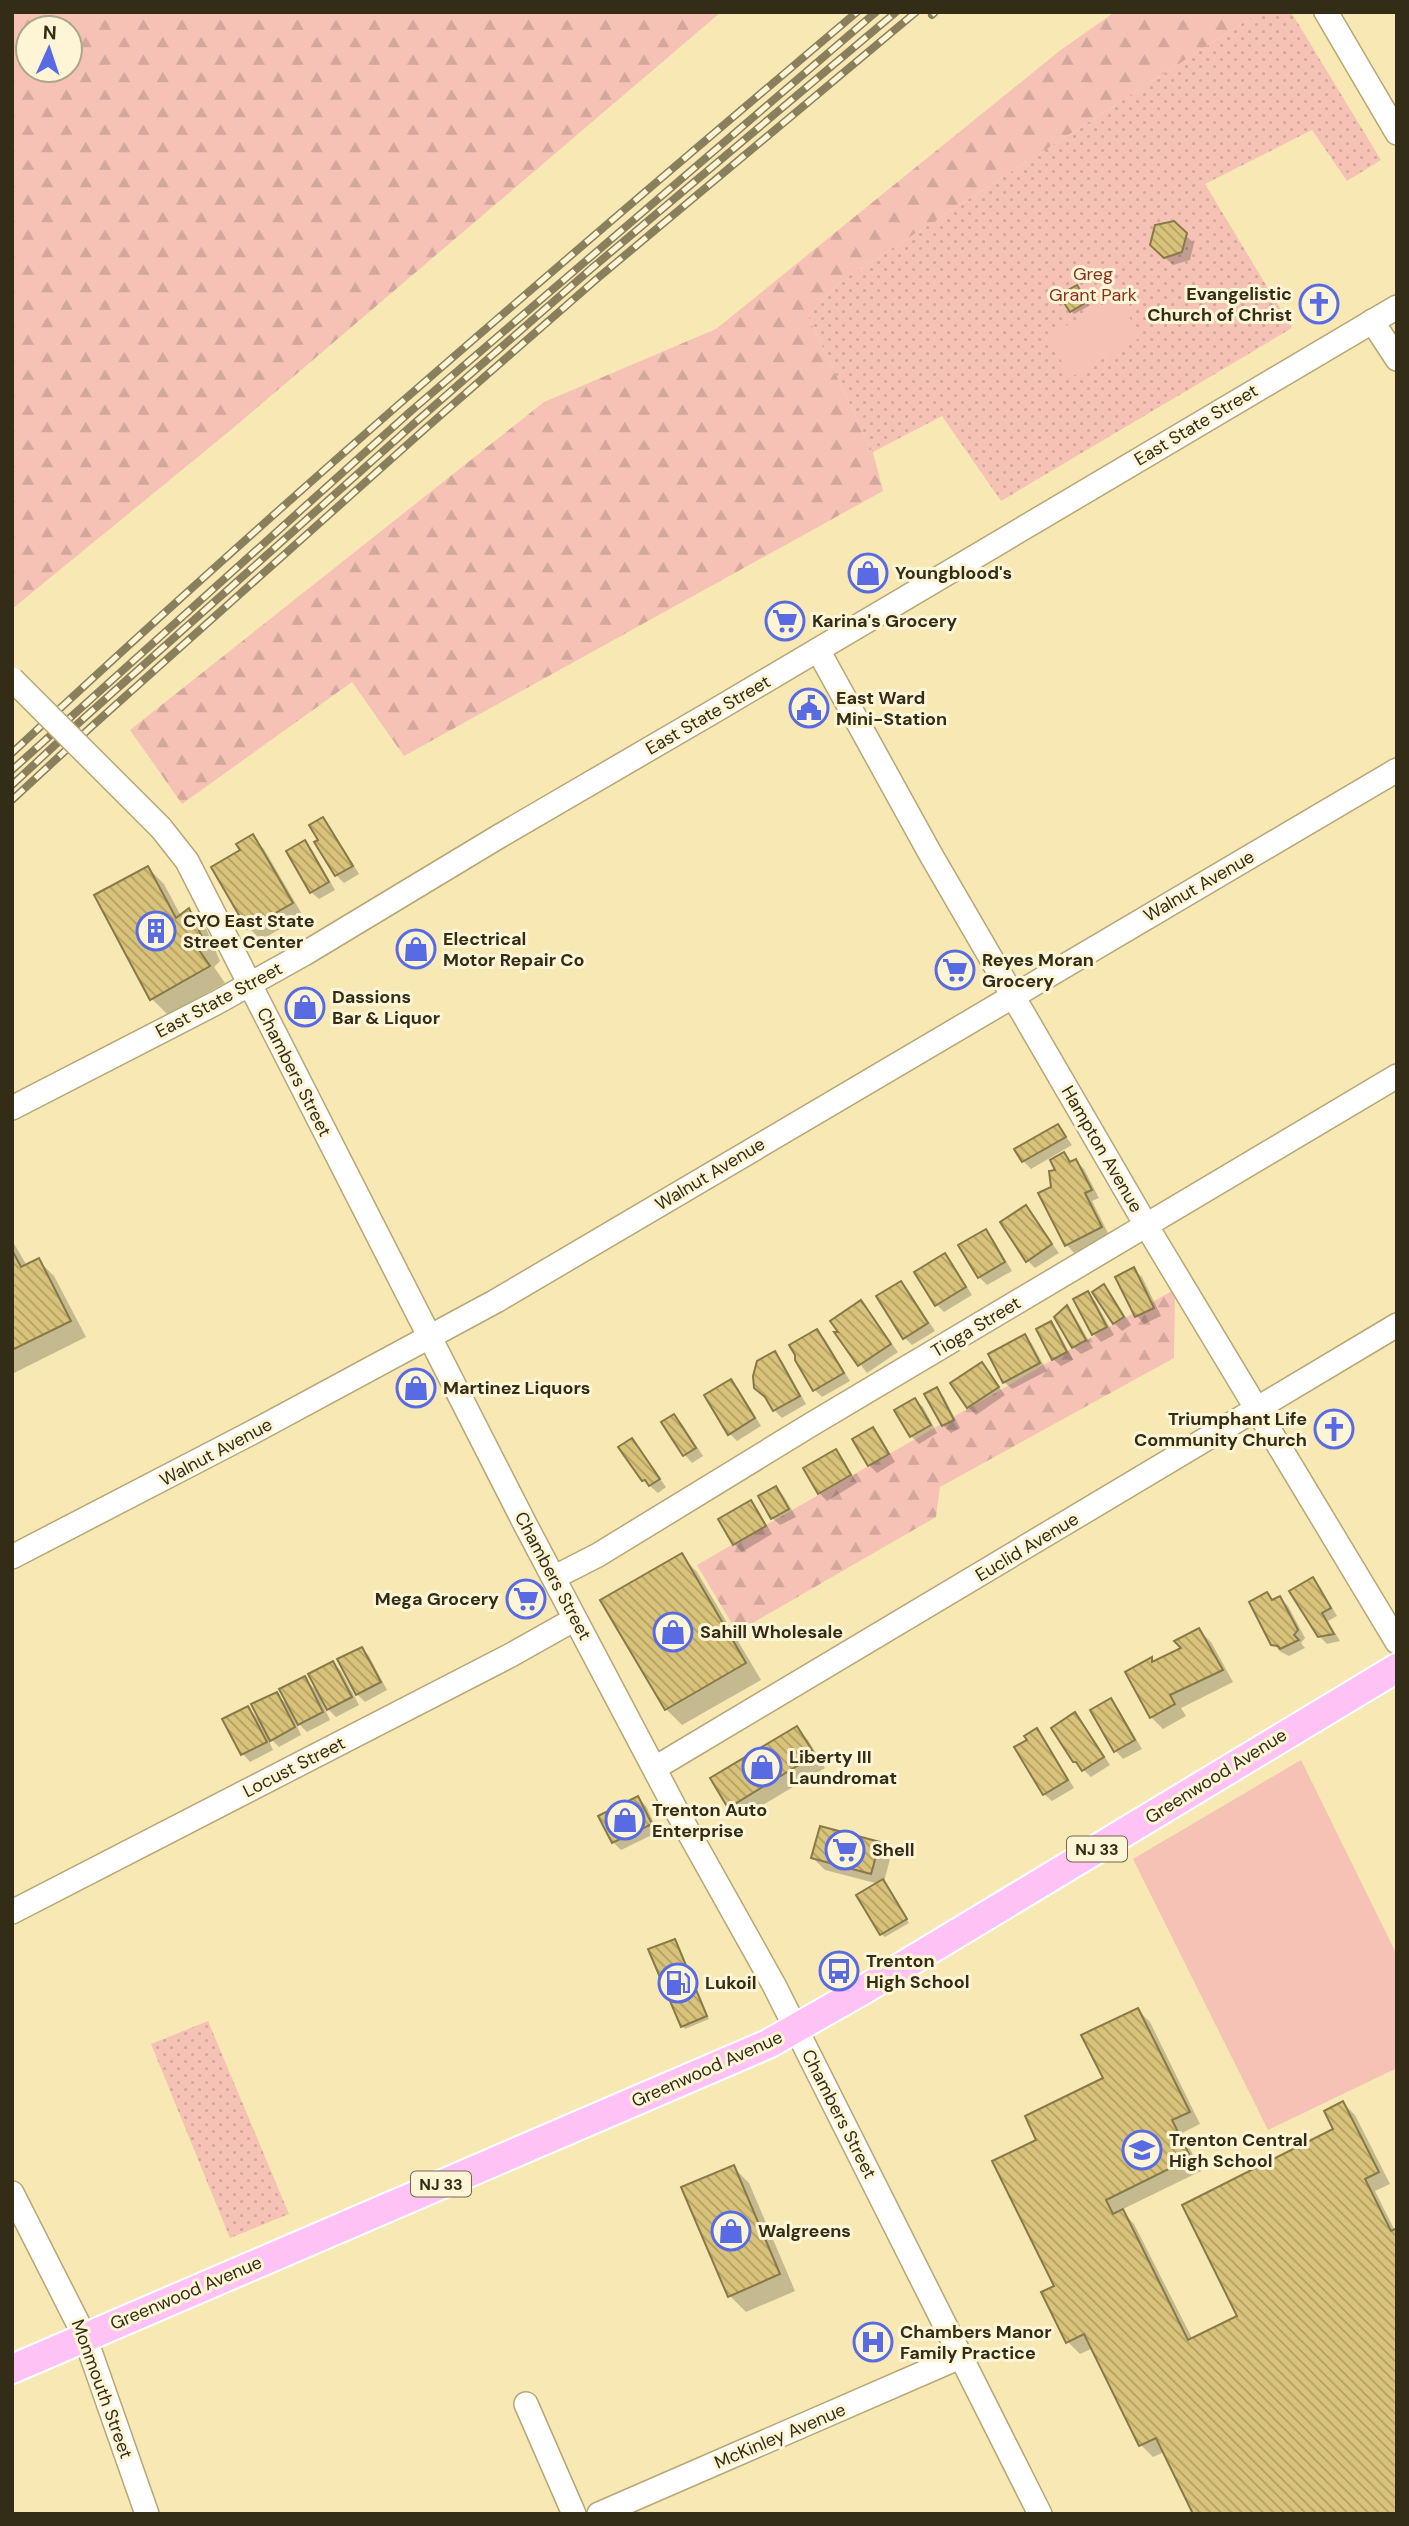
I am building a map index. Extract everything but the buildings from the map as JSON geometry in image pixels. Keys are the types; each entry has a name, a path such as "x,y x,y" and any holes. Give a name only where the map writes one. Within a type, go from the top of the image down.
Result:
{"main road":[{"name":"Greenwood Avenue","path":"12,2369 755,2050 871,1985 1397,1668"}],"street":[{"path":"1326,12 1397,133"},
{"name":"East State Street","path":"12,1108 250,984 1397,307"},
{"path":"1372,321 1397,359"},
{"name":"Hampton Avenue","path":"818,650 931,855 1146,1225 1397,1642"},
{"name":"Chambers Street","path":"12,679 161,828 187,861 575,1619 795,2027 1040,2514"},
{"name":"Walnut Avenue","path":"12,1557 496,1301 1397,770"},
{"name":"Tioga Street","path":"555,1577 598,1555 1397,1076"},
{"name":"Euclid Avenue","path":"655,1768 1397,1325"},
{"name":"Locust Street","path":"12,1912 511,1655 575,1619"},
{"name":"Monmouth Street","path":"12,2193 85,2337 147,2514"},
{"name":"McKinley Avenue","path":"599,2514 960,2357"},
{"path":"526,2404 574,2514"}],"green space":[{"path":"12,12 721,12 232,429 12,609"},
{"path":"1115,12 1260,12 840,282 808,316 873,452 883,491 404,756 352,682 182,804 130,730 544,402 716,329 1062,49"},
{"name":"Greg Grant Park","path":"1260,12 1291,12 1381,160 1347,181 1312,130 1205,184 1292,328 1001,501 942,416 873,452 808,316 840,282"},
{"path":"1117,296 1141,337 1071,377 1047,337"},
{"path":"1175,1289 1174,1358 940,1487 936,1517 737,1632 697,1565"},
{"path":"1301,1760 1397,1955 1397,2068 1268,2130 1133,1859"},
{"path":"208,2021 289,2214 230,2238 151,2044"}],"railway":[{"path":"12,753 324,470 536,285 857,12"},
{"path":"12,770 411,411 876,12"},
{"path":"12,785 418,420 592,268 896,12"},
{"path":"12,800 426,428 599,277 916,12"},
{"path":"932,15 935,12"}],"place":[{"name":"Evangelistic Church of Christ","path":"1319,304"},
{"name":"Youngblood's","path":"868,573"},
{"name":"Karina's Grocery","path":"785,621"},
{"name":"East Ward Mini-Station","path":"809,708"},
{"name":"CYO East State Street Center","path":"156,931"},
{"name":"Electrical Motor Repair Co","path":"416,949"},
{"name":"Reyes Moran Grocery","path":"955,970"},
{"name":"Dassions Bar & Liquor","path":"305,1007"},
{"name":"Martinez Liquors","path":"416,1388"},
{"name":"Triumphant Life Community Church","path":"1334,1429"},
{"name":"Mega Grocery","path":"526,1599"},
{"name":"Sahill Wholesale","path":"673,1632"},
{"name":"Liberty III Laundromat","path":"762,1767"},
{"name":"Trenton Auto Enterprise","path":"625,1820"},
{"name":"Shell","path":"845,1850"},
{"name":"Trenton High School","path":"839,1971"},
{"name":"Lukoil","path":"678,1983"},
{"name":"Trenton Central High School","path":"1142,2150"},
{"name":"Walgreens","path":"731,2231"},
{"name":"Chambers Manor Family Practice","path":"873,2342"}]}
